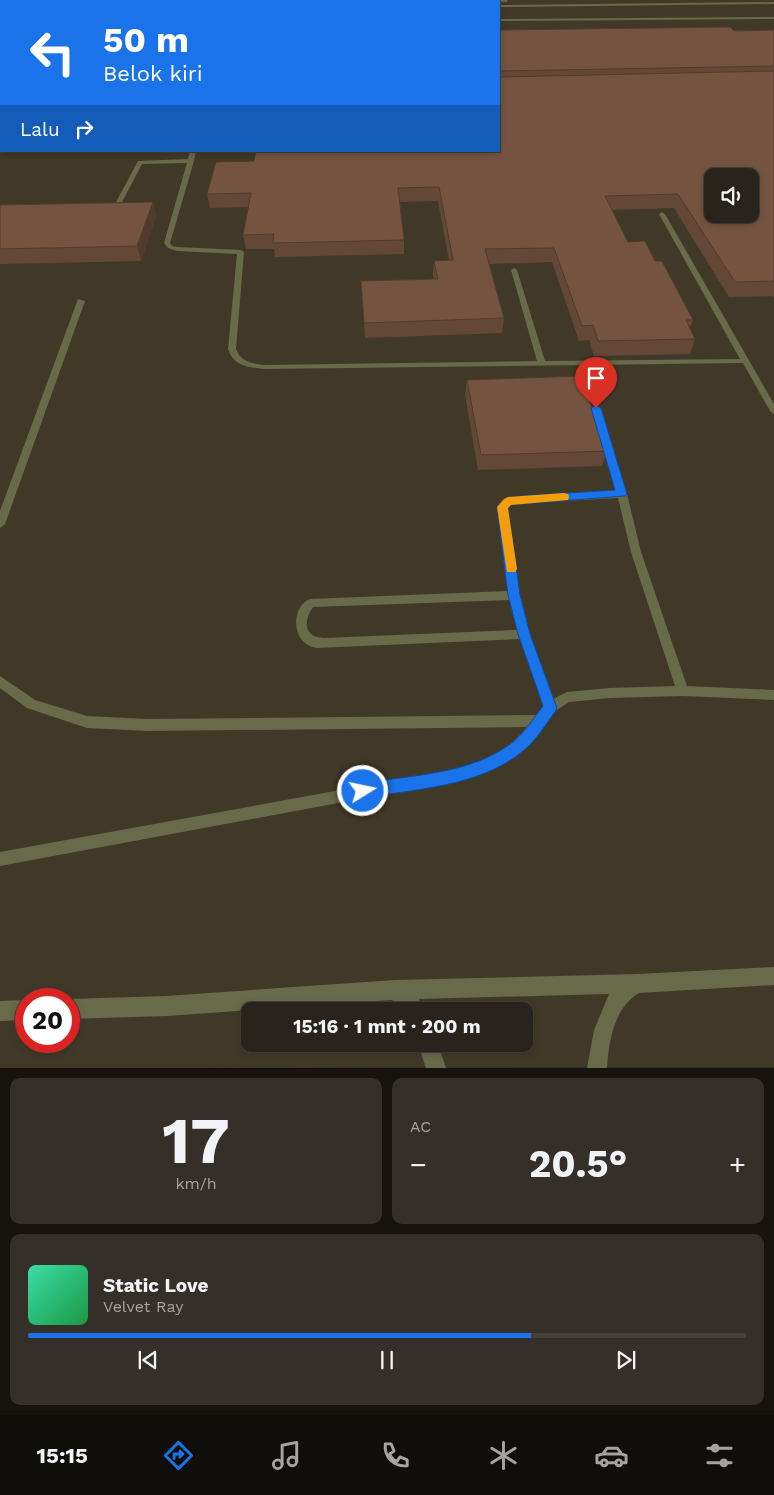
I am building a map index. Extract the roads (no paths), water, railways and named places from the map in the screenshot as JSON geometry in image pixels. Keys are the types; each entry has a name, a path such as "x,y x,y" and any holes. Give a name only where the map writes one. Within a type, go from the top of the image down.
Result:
{"street":[{"path":"80,1009 166,1006 395,990 637,984 774,976"},
{"path":"597,1068 598,1049 603,1029 620,995 637,984"},
{"path":"395,990 409,1002"},
{"path":"0,1011 15,1010"},
{"path":"431,1052 436,1068"}],"lane":[{"path":"380,0 395,0"},
{"path":"452,0 608,0"},
{"path":"500,6 774,3"},
{"path":"500,20 774,18"},
{"path":"193,152 167,243 170,247 177,249 242,252 232,350 234,357 241,363 263,367 540,362 744,361"},
{"path":"118,204 140,162 191,161"},
{"path":"662,214 774,411"},
{"path":"514,270 540,362"},
{"path":"0,524 81,302"},
{"path":"596,408 622,494 636,552 683,691"},
{"path":"550,708 524,634 514,595 502,507 508,502 622,494"},
{"path":"514,595 310,603 303,610 301,626 305,637 311,642 324,644 524,634"},
{"path":"0,681 31,704 87,722 148,725 538,721"},
{"path":"0,858 456,775 489,765 519,746 550,708 567,697 610,692 683,691 774,695"}]}
